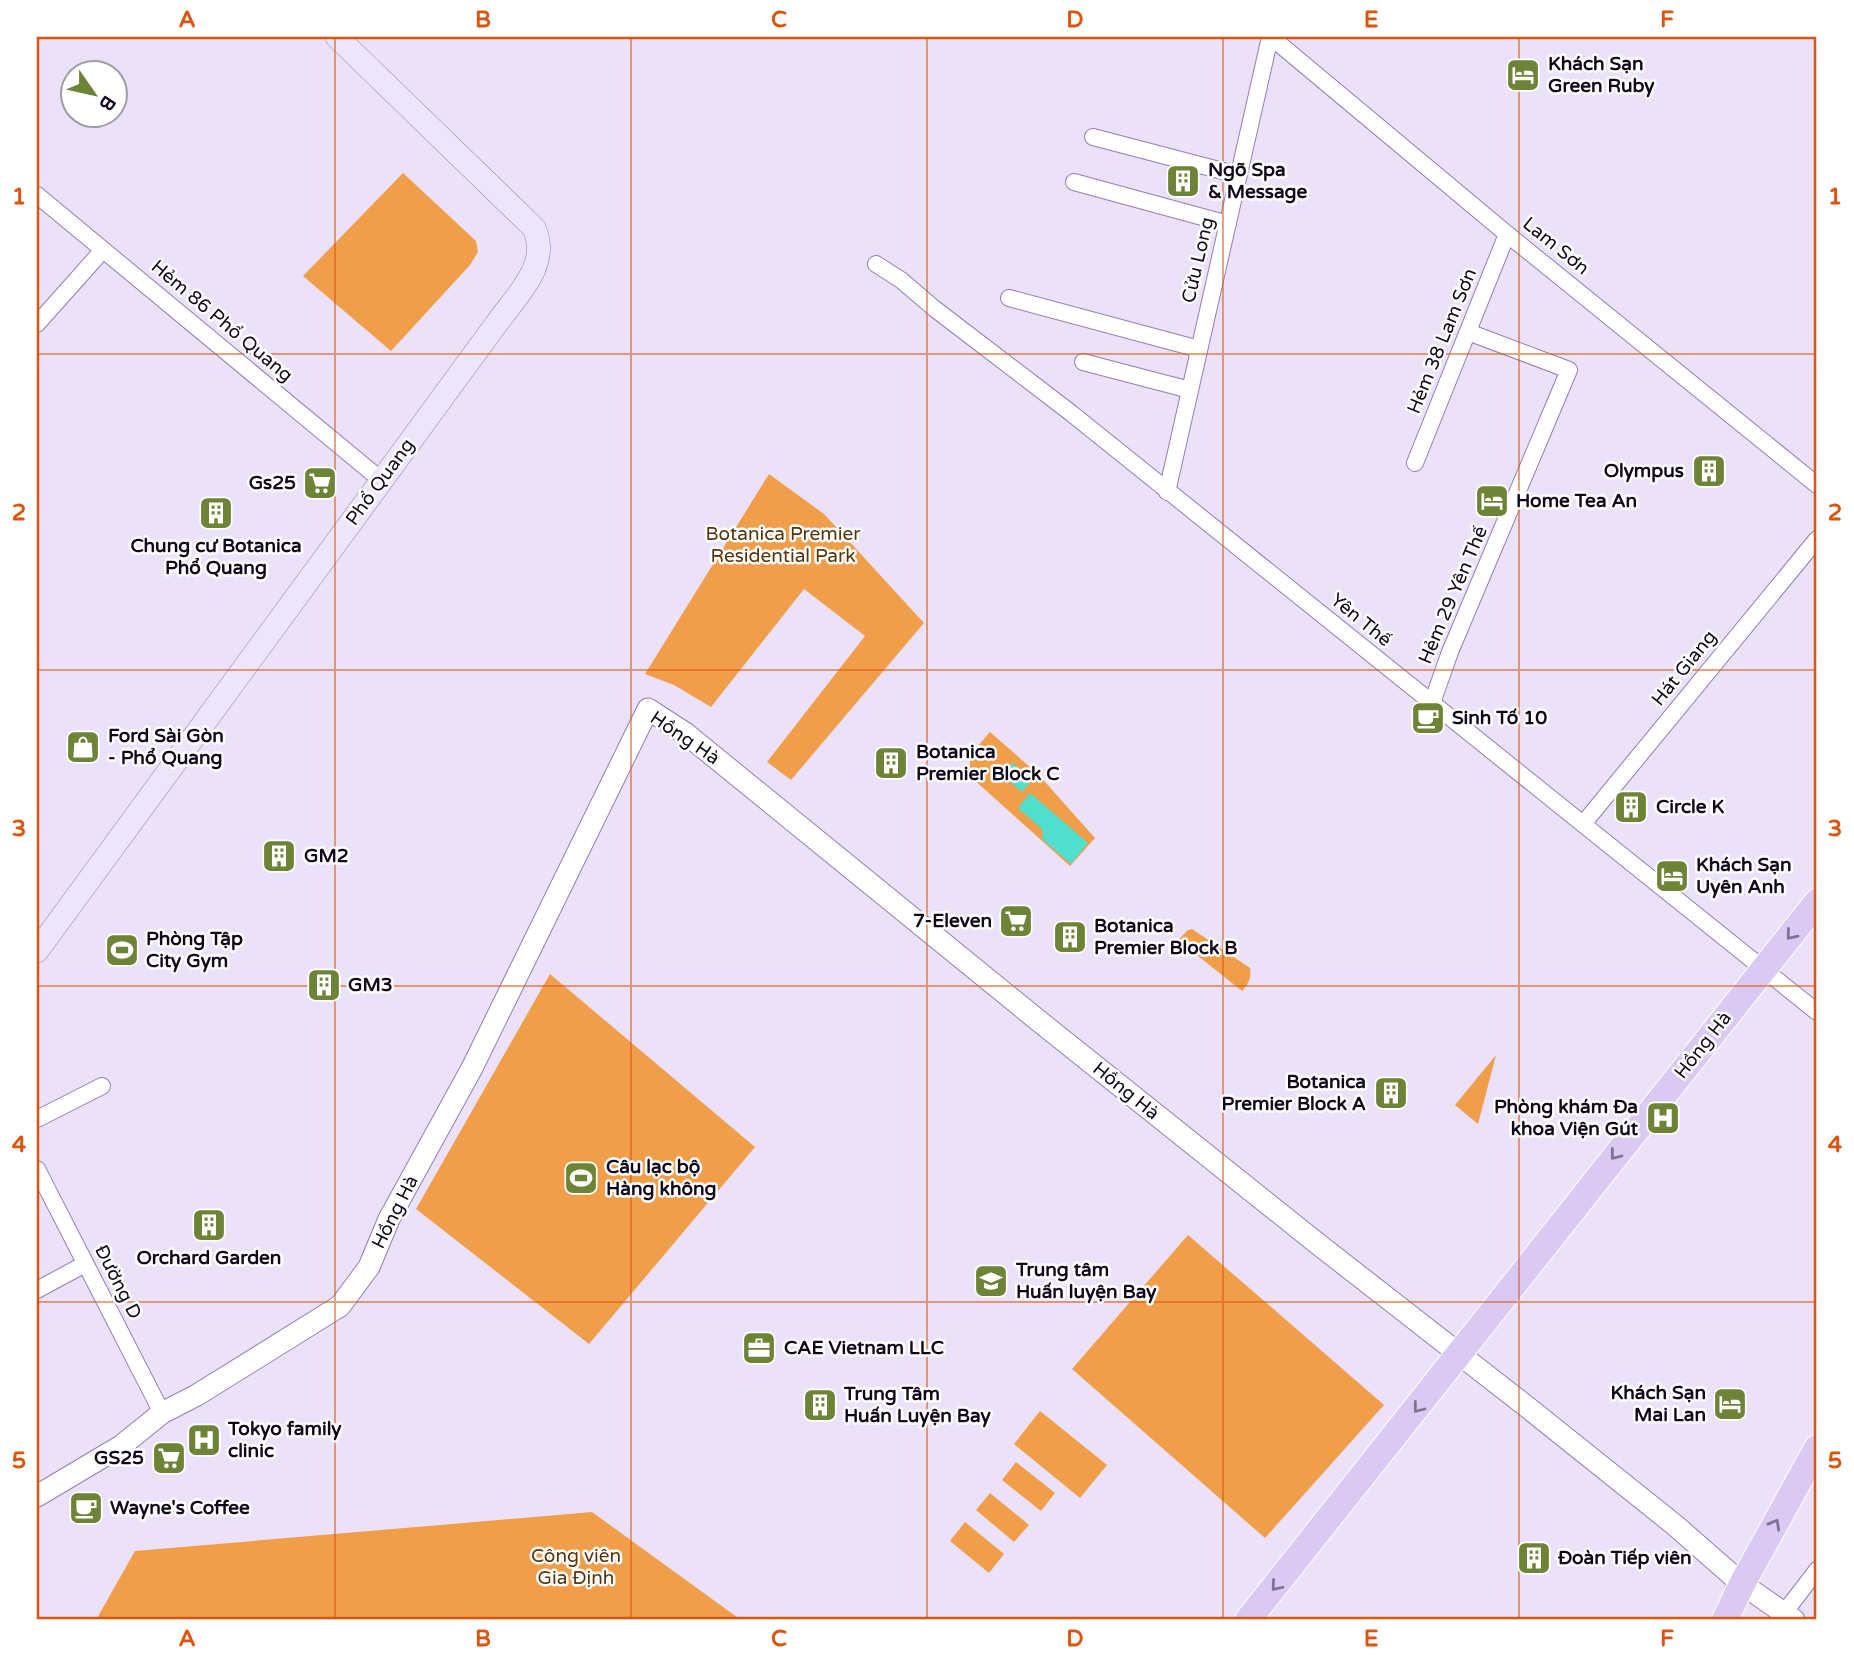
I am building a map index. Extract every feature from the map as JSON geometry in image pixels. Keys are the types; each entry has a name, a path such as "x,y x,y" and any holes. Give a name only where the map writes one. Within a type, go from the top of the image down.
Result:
{"main road":[{"name":"Phổ Quang","path":"37,951 534,271 541,250 534,228 337,37"},
{"name":"Hồng Hà","path":"1248,1620 1817,902"},
{"path":"1725,1620 1817,1448"}],"street":[{"name":"Cửu Long","path":"1167,492 1270,37"},
{"name":"Lam Sơn","path":"1270,37 1507,234 1817,485"},
{"path":"1093,137 1238,175"},
{"path":"1074,182 1227,224"},
{"name":"Hẻm 86 Phổ Quang","path":"39,201 103,250 382,480"},
{"name":"Hẻm 38 Lam Sơn","path":"1415,463 1507,234"},
{"path":"37,324 103,250"},
{"name":"Yên Thế","path":"876,264 901,279 1817,1012"},
{"path":"1009,298 1199,349"},
{"name":"Hẻm 29 Yên Thế","path":"1432,703 1450,652 1569,370 1468,332"},
{"path":"1083,362 1190,390"},
{"name":"Hát Giang","path":"1583,824 1817,539"},
{"name":"Hồng Hà","path":"37,1496 121,1446 162,1413 197,1395 340,1306 369,1267 390,1219 472,1068 648,709 706,750 1034,1017 1676,1526 1742,1584 1789,1617"},
{"path":"37,1119 102,1086"},
{"name":"Đường D","path":"37,1169 162,1413"},
{"path":"37,1290 85,1264"},
{"path":"1789,1617 1817,1570"}],"green space":[{"path":"403,173 476,241 478,252 470,265 391,351 303,276"},
{"name":"Botanica Premier Residential Park","path":"769,474 824,514 924,623 791,780 767,762 865,636 804,589 711,707 674,685 645,674"},
{"path":"990,732 1038,774 1095,838 1070,866 972,778 971,759"},
{"path":"1192,929 1250,968 1249,981 1242,991 1178,940"},
{"name":"Câu lạc bộ Hàng không","path":"550,974 755,1147 589,1344 416,1209"},
{"path":"1496,1055 1478,1124 1455,1105"},
{"path":"1188,1235 1384,1405 1265,1538 1072,1369"},
{"path":"1040,1411 1107,1465 1080,1498 1014,1444"},
{"path":"1016,1462 1055,1493 1041,1511 1002,1480"},
{"path":"990,1493 1029,1525 1014,1542 976,1510"},
{"name":"Công viên Gia Định","path":"592,1512 741,1620 96,1620 135,1551"},
{"path":"965,1522 1004,1554 989,1573 950,1541"}],"shaded area":[{"path":"1012,763 1032,780 1022,792 1002,775"},
{"path":"1030,793 1088,843 1071,864 1043,840 1042,829 1018,808"}],"place":[{"name":"Khách Sạn Green Ruby","path":"1523,75"},
{"name":"Ngõ Spa & Message","path":"1183,181"},
{"name":"Olympus","path":"1709,471"},
{"name":"Gs25","path":"320,483"},
{"name":"Home Tea An","path":"1492,501"},
{"name":"Chung cư Botanica Phổ Quang","path":"216,513"},
{"name":"Sinh Tố 10","path":"1428,718"},
{"name":"Ford Sài Gòn - Phổ Quang","path":"83,747"},
{"name":"Botanica Premier Block C","path":"891,763"},
{"name":"Circle K","path":"1631,807"},
{"name":"GM2","path":"279,856"},
{"name":"Khách Sạn Uyên Anh","path":"1672,876"},
{"name":"7-Eleven","path":"1016,921"},
{"name":"Botanica Premier Block B","path":"1070,937"},
{"name":"Phòng Tập City Gym","path":"122,950"},
{"name":"GM3","path":"324,985"},
{"name":"Botanica Premier Block A","path":"1391,1093"},
{"name":"Phòng khám Đa khoa Viện Gút","path":"1663,1118"},
{"name":"Câu lạc bộ Hàng không","path":"581,1178"},
{"name":"Orchard Garden","path":"209,1225"},
{"name":"Trung tâm Huấn luyện Bay","path":"991,1281"},
{"name":"CAE Vietnam LLC","path":"759,1348"},
{"name":"Khách Sạn Mai Lan","path":"1730,1404"},
{"name":"Trung Tâm Huấn Luyện Bay","path":"820,1405"},
{"name":"Tokyo family clinic","path":"204,1440"},
{"name":"GS25","path":"169,1458"},
{"name":"Wayne's Coffee","path":"86,1508"},
{"name":"Đoàn Tiếp viên","path":"1534,1558"}]}
